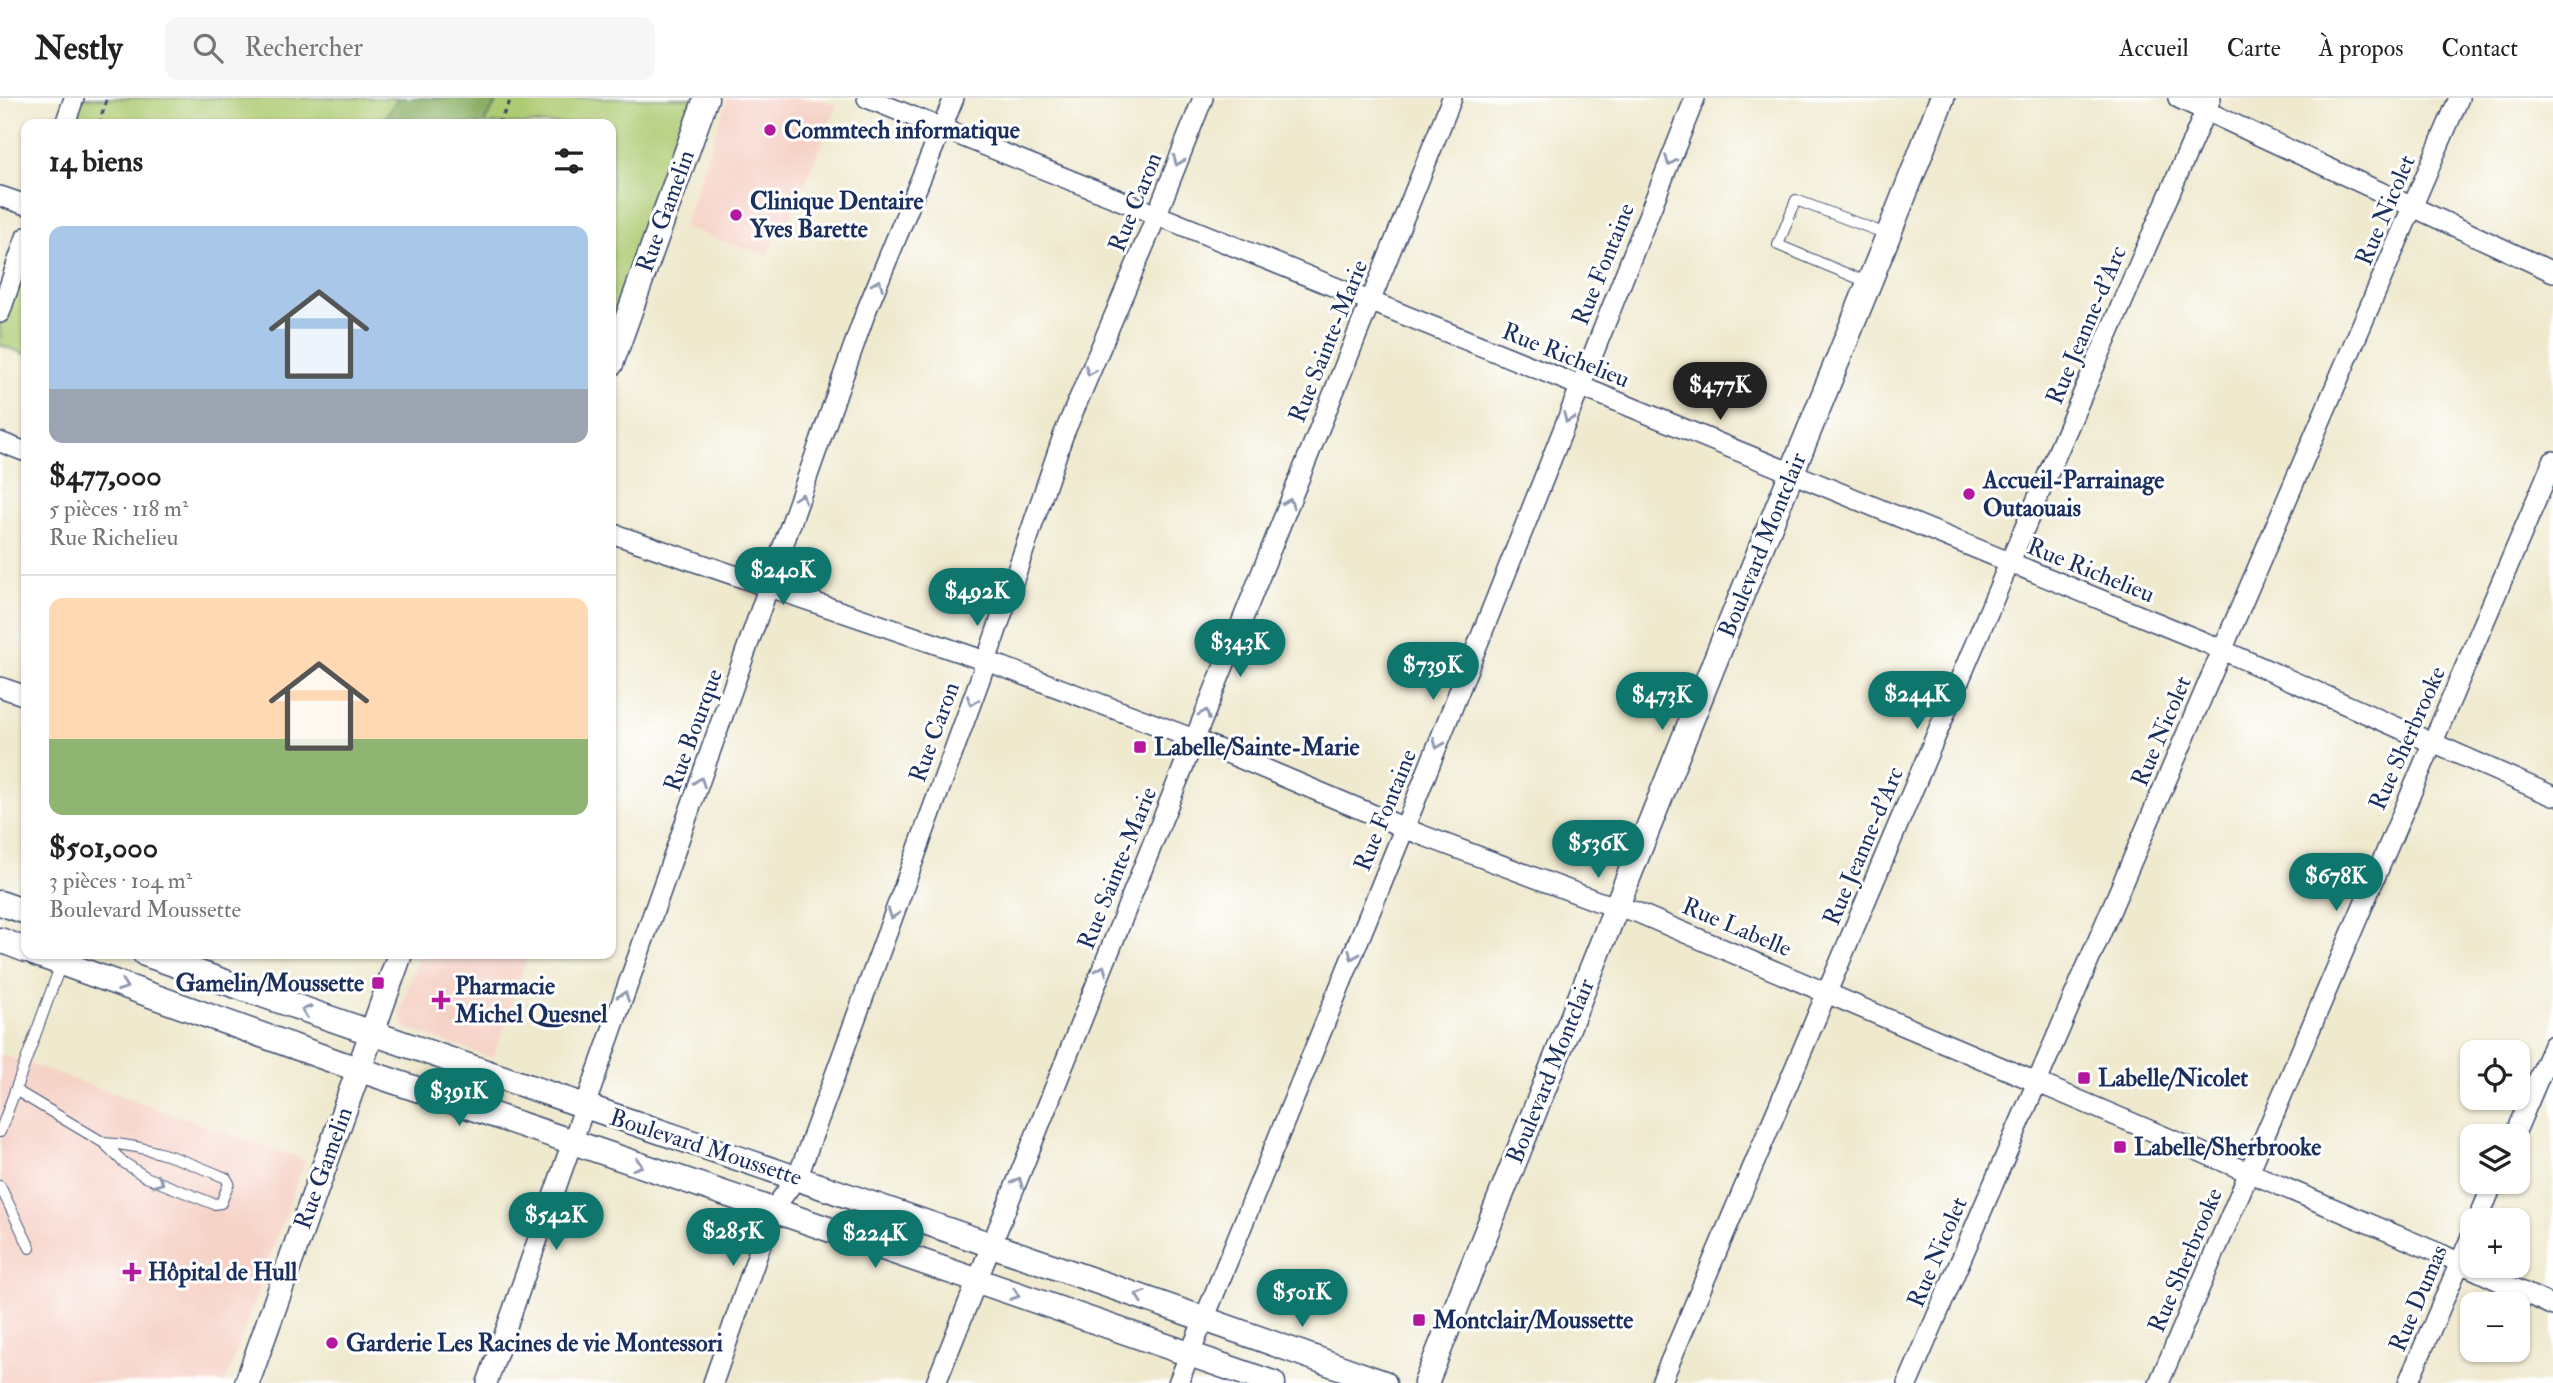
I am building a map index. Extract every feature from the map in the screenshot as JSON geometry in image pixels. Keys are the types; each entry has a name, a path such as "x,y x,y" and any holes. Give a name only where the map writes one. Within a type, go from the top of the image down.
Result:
{"street":[{"path":"67,119 74,98"},
{"name":"Rue Gamelin","path":"616,350 706,98"},
{"name":"Rue Richelieu","path":"867,98 1792,473 2222,651 2553,796"},
{"name":"Rue Bourque","path":"487,1383 865,314 954,98"},
{"name":"Rue Caron","path":"713,1383 774,1210 797,1177 986,662 1063,436 1203,98"},
{"name":"Rue Sainte-Marie","path":"936,1383 1452,98"},
{"name":"Rue Fontaine","path":"1178,1383 1405,828 1695,98"},
{"name":"Boulevard Montclair","path":"1426,1383 1615,907 1870,284 1942,98"},
{"path":"2178,98 2208,104 2413,207 2553,272"},
{"name":"Rue Nicolet","path":"1908,1383 2459,98"},
{"name":"Rue Jeanne-d'Arc","path":"1661,1383 2208,104"},
{"path":"0,196 21,203"},
{"path":"0,313 21,252"},
{"path":"0,442 21,450"},
{"name":"Rue Sherbrooke","path":"2159,1383 2553,461"},
{"name":"Rue Labelle","path":"616,535 986,662 1194,739 1405,828 1615,907 1636,912 2460,1262"},
{"path":"0,687 21,694"},
{"path":"0,903 21,910"},
{"path":"0,940 21,948"},
{"name":"Boulevard Moussette","path":"66,959 358,1069 1273,1383"},
{"name":"Boulevard Moussette","path":"159,959 1205,1318 1384,1383"},
{"name":"Rue Gamelin","path":"247,1383 398,959"},
{"path":"2519,1124 2553,1045"},
{"name":"Rue Dumas","path":"2407,1383 2460,1262"},
{"name":"Rue Labelle","path":"2494,1278 2553,1306"}],"lane":[{"path":"1870,284 1778,245 1796,200 1889,235"},
{"path":"0,1132 63,959"},
{"path":"15,1090 104,1143 123,1162 146,1177 214,1204 221,1203 225,1197 229,1183 226,1178 173,1157 129,1144 104,1143"},
{"path":"0,1186 30,1248"}],"path":[{"path":"101,119 107,98"},
{"path":"501,119 512,98"}],"shaded area":[{"path":"728,98 815,98 837,106 790,220 783,218 768,256 683,227"},
{"path":"418,959 526,959 493,1058 406,1028 399,1013"},
{"name":"Hôpital de Hull","path":"0,1054 305,1160 225,1383 0,1383"}],"green space":[{"path":"74,98 706,98 616,350 616,119 67,119"},
{"path":"398,98 499,98 486,119 384,119"},
{"path":"21,252 21,352 0,345 0,313"}],"place":[{"name":"Commtech informatique","path":"770,130"},
{"name":"Clinique Dentaire Yves Barette","path":"736,215"},
{"name":"Accueil-Parrainage Outaouais","path":"1969,494"},
{"name":"Labelle/Sainte-Marie","path":"1140,747"},
{"name":"Gamelin/Moussette","path":"378,983"},
{"name":"Pharmacie Michel Quesnel","path":"441,1000"},
{"name":"Labelle/Nicolet","path":"2084,1078"},
{"name":"Labelle/Sherbrooke","path":"2120,1147"},
{"name":"Hôpital de Hull","path":"132,1272"},
{"name":"Montclair/Moussette","path":"1419,1320"},
{"name":"Garderie Les Racines de vie Montessori","path":"332,1343"}]}
